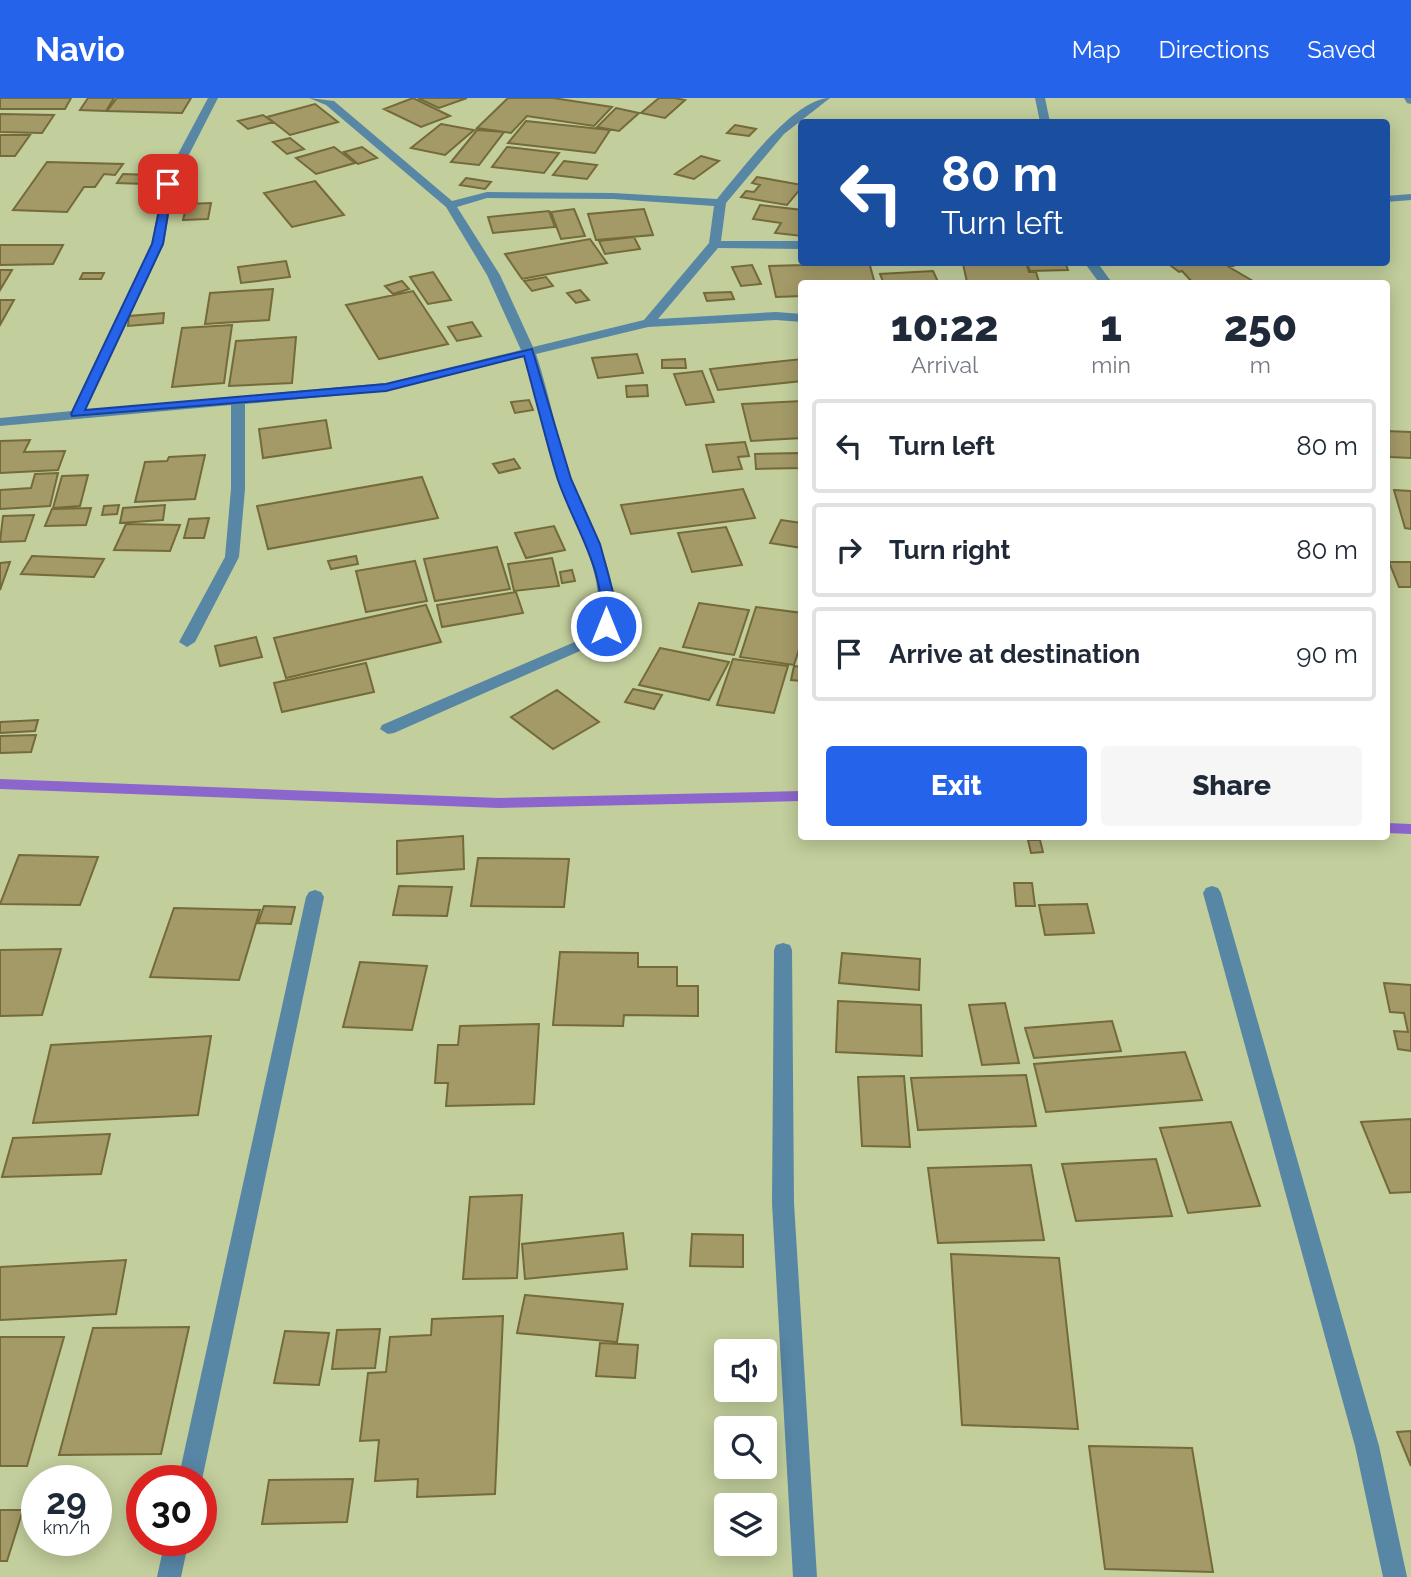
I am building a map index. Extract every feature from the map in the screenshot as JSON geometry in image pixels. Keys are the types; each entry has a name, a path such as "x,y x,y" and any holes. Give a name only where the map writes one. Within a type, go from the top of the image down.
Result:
{"street":[{"path":"77,414 158,244 168,184 213,98"},
{"path":"314,98 330,103 450,205 491,267 528,351 564,479 593,544 610,607 606,626 583,644 388,729"},
{"path":"648,323 715,244 720,203 780,132 825,98"},
{"path":"1040,98 1044,119"},
{"path":"450,205 486,195 613,196 720,203"},
{"path":"1390,200 1411,197"},
{"path":"715,244 798,245"},
{"path":"1093,266 1104,280"},
{"path":"0,422 386,387 648,323 776,316 798,318"},
{"path":"187,642 232,557 238,489 238,399"},
{"path":"1212,893 1367,1446 1395,1577"},
{"path":"193,1465 315,897"},
{"path":"783,950 783,1203 805,1577"},
{"path":"169,1577 174,1556"}],"building":[{"path":"0,98 71,98 65,109 0,109"},
{"path":"88,98 114,98 106,111 80,110"},
{"path":"117,98 191,98 182,113 107,111"},
{"path":"413,98 450,116 421,127 384,109"},
{"path":"418,98 467,98 439,108"},
{"path":"508,98 553,98 612,107 594,126 527,116 511,133 477,128"},
{"path":"659,98 685,100 665,118 641,113"},
{"path":"315,104 338,122 290,135 267,117"},
{"path":"616,108 639,113 619,131 597,127"},
{"path":"0,114 54,115 42,133 0,132"},
{"path":"263,115 273,122 248,129 238,121"},
{"path":"526,121 610,130 595,153 508,143"},
{"path":"441,124 474,130 445,155 411,148"},
{"path":"735,125 756,129 749,136 727,133"},
{"path":"477,130 504,132 479,165 451,162"},
{"path":"0,135 30,135 15,156 0,156"},
{"path":"290,138 304,149 287,154 273,142"},
{"path":"334,147 355,163 316,174 296,158"},
{"path":"362,147 377,158 358,164 344,152"},
{"path":"507,147 559,153 544,173 492,167"},
{"path":"701,156 719,161 694,179 675,174"},
{"path":"564,161 597,165 587,179 553,175"},
{"path":"47,162 123,164 115,175 104,174 95,187 84,187 67,212 13,210"},
{"path":"123,174 151,175 145,184 117,183"},
{"path":"757,177 798,184 798,192 787,205 741,197 746,191 754,192 760,185 752,183"},
{"path":"466,178 491,182 485,189 460,185"},
{"path":"315,181 344,215 292,227 264,193"},
{"path":"211,203 208,219 183,220 187,204"},
{"path":"760,205 798,210 798,236 775,233 781,223 753,219"},
{"path":"574,209 585,236 561,239 551,212"},
{"path":"644,209 653,235 596,240 588,214"},
{"path":"549,211 555,227 493,233 488,217"},
{"path":"634,237 640,249 605,254 599,241"},
{"path":"590,239 607,263 522,279 505,254"},
{"path":"0,245 63,245 53,264 0,265"},
{"path":"286,261 290,277 241,283 238,267"},
{"path":"752,265 761,284 741,286 732,267"},
{"path":"769,266 870,266 874,280 798,280 798,296 776,297"},
{"path":"963,266 1027,266 1029,272 1036,272 1038,280 967,280"},
{"path":"1028,266 1066,266 1068,270 1030,271"},
{"path":"1171,266 1233,266 1229,267 1251,280 1190,280 1182,271 1179,272"},
{"path":"0,270 12,270 0,290"},
{"path":"933,271 937,280 882,280 880,274"},
{"path":"433,272 451,300 428,304 410,277"},
{"path":"83,273 104,273 101,279 80,279"},
{"path":"546,277 553,286 532,291 524,281"},
{"path":"402,281 409,289 393,294 385,286"},
{"path":"273,289 269,320 205,324 210,293"},
{"path":"580,290 589,300 576,303 567,293"},
{"path":"413,291 448,344 379,359 346,305"},
{"path":"731,292 734,299 707,301 704,293"},
{"path":"0,300 14,300 0,325"},
{"path":"164,313 163,323 128,326 129,316"},
{"path":"472,322 481,336 457,341 448,327"},
{"path":"232,325 224,383 172,387 182,328"},
{"path":"296,337 292,383 229,386 236,341"},
{"path":"637,354 643,373 598,378 592,358"},
{"path":"685,359 686,368 662,368 662,360"},
{"path":"798,359 798,381 718,390 710,369"},
{"path":"702,371 714,402 686,405 674,374"},
{"path":"647,385 648,396 627,397 626,386"},
{"path":"529,400 533,410 515,413 511,402"},
{"path":"798,401 798,438 751,441 742,404"},
{"path":"326,420 331,448 263,458 259,429"},
{"path":"1390,431 1411,432 1411,458 1390,457"},
{"path":"30,440 24,452 65,451 58,470 0,473 0,441"},
{"path":"745,442 749,456 738,457 742,469 713,472 706,445"},
{"path":"798,453 798,468 756,469 755,454"},
{"path":"205,455 195,499 135,502 145,462 167,461 169,457"},
{"path":"514,459 520,468 499,473 493,464"},
{"path":"58,473 50,506 0,509 0,490 31,488 35,474"},
{"path":"88,475 80,506 53,508 62,476"},
{"path":"422,477 438,518 268,549 257,506"},
{"path":"743,489 755,518 631,534 621,505"},
{"path":"1394,490 1411,491 1411,529 1405,528"},
{"path":"119,505 117,514 102,515 104,506"},
{"path":"165,505 163,520 120,523 123,508"},
{"path":"91,508 86,525 45,526 52,509"},
{"path":"34,515 25,541 0,542 3,516"},
{"path":"209,518 204,538 184,538 189,519"},
{"path":"781,520 798,522 798,547 770,543"},
{"path":"126,524 180,525 170,551 114,550"},
{"path":"554,526 565,550 526,558 515,533"},
{"path":"726,527 742,565 692,572 678,533"},
{"path":"497,547 510,589 435,601 424,559"},
{"path":"32,556 104,559 94,577 21,574"},
{"path":"356,556 358,564 331,569 328,561"},
{"path":"552,558 559,586 514,591 508,564"},
{"path":"415,561 427,601 366,612 356,571"},
{"path":"10,562 0,590 0,563"},
{"path":"1390,562 1411,562 1411,587 1399,587"},
{"path":"572,570 575,581 562,583 560,572"},
{"path":"516,592 523,613 442,627 437,605"},
{"path":"699,603 749,610 734,655 683,647"},
{"path":"426,605 441,642 286,678 274,638"},
{"path":"756,607 798,612 798,652 794,665 740,657"},
{"path":"256,637 262,657 220,666 215,646"},
{"path":"660,648 729,662 709,700 639,685"},
{"path":"733,659 788,666 774,713 717,705"},
{"path":"366,663 374,692 282,712 274,683"},
{"path":"794,666 798,666 798,681 791,680"},
{"path":"633,689 662,695 654,709 625,702"},
{"path":"557,690 599,722 553,749 511,717"},
{"path":"38,720 35,731 0,733 0,722"},
{"path":"36,735 31,752 0,753 0,736"},
{"path":"463,836 464,869 397,874 397,841"},
{"path":"1028,840 1040,840 1043,852 1031,853"},
{"path":"19,855 98,857 80,905 0,904"},
{"path":"478,858 569,859 564,907 471,906"},
{"path":"1014,883 1032,883 1035,906 1016,906"},
{"path":"399,886 452,887 447,916 393,915"},
{"path":"1087,904 1094,933 1045,935 1039,905"},
{"path":"264,906 295,907 291,924 258,923"},
{"path":"174,908 260,910 239,980 150,977"},
{"path":"61,949 42,1015 0,1016 0,950"},
{"path":"560,952 638,953 638,967 677,967 677,986 698,986 698,1016 624,1015 623,1026 553,1025"},
{"path":"842,953 920,959 919,990 839,983"},
{"path":"360,962 427,966 412,1030 343,1027"},
{"path":"1384,983 1411,985 1411,1051 1398,1049 1394,1031 1408,1032 1404,1013 1390,1012"},
{"path":"838,1001 921,1005 922,1056 836,1052"},
{"path":"1005,1003 1019,1063 982,1065 969,1005"},
{"path":"1112,1021 1121,1051 1034,1058 1025,1028"},
{"path":"539,1024 534,1104 446,1106 448,1083 435,1083 438,1045 458,1045 460,1026"},
{"path":"211,1036 198,1115 33,1123 51,1045"},
{"path":"1185,1052 1202,1100 1046,1112 1034,1064"},
{"path":"1026,1075 1036,1126 918,1130 911,1078"},
{"path":"904,1076 910,1147 862,1146 858,1077"},
{"path":"1411,1119 1411,1192 1390,1193 1361,1122"},
{"path":"1231,1122 1260,1206 1188,1213 1160,1128"},
{"path":"110,1134 101,1174 2,1177 13,1138"},
{"path":"1156,1159 1172,1216 1076,1221 1062,1164"},
{"path":"1031,1165 1044,1240 938,1243 928,1168"},
{"path":"522,1195 517,1278 463,1279 470,1197"},
{"path":"623,1233 627,1269 525,1279 522,1244"},
{"path":"692,1234 743,1235 743,1267 690,1266"},
{"path":"951,1254 1059,1258 1078,1429 962,1425"},
{"path":"126,1260 116,1314 0,1320 0,1267"},
{"path":"525,1295 623,1304 617,1342 517,1333"},
{"path":"503,1316 495,1494 417,1497 418,1479 375,1481 379,1440 360,1441 368,1373 386,1372 390,1337 431,1335 432,1319"},
{"path":"189,1327 161,1454 59,1455 93,1328"},
{"path":"380,1329 375,1368 332,1369 337,1330"},
{"path":"285,1331 329,1333 319,1385 274,1383"},
{"path":"0,1337 64,1337 27,1465 0,1466"},
{"path":"600,1343 638,1345 635,1378 596,1376"},
{"path":"1411,1431 1411,1466 1397,1432"},
{"path":"1089,1446 1192,1448 1213,1572 1105,1569"},
{"path":"353,1479 347,1522 262,1524 269,1480"},
{"path":"0,1510 21,1510 7,1561 0,1561"}],"waterway":[{"path":"0,784 499,803 798,796"},
{"path":"1390,828 1411,829"}],"route":[{"path":"168,184 158,244 77,414 386,387 528,351 564,479 593,544 610,607 606,626"}]}
